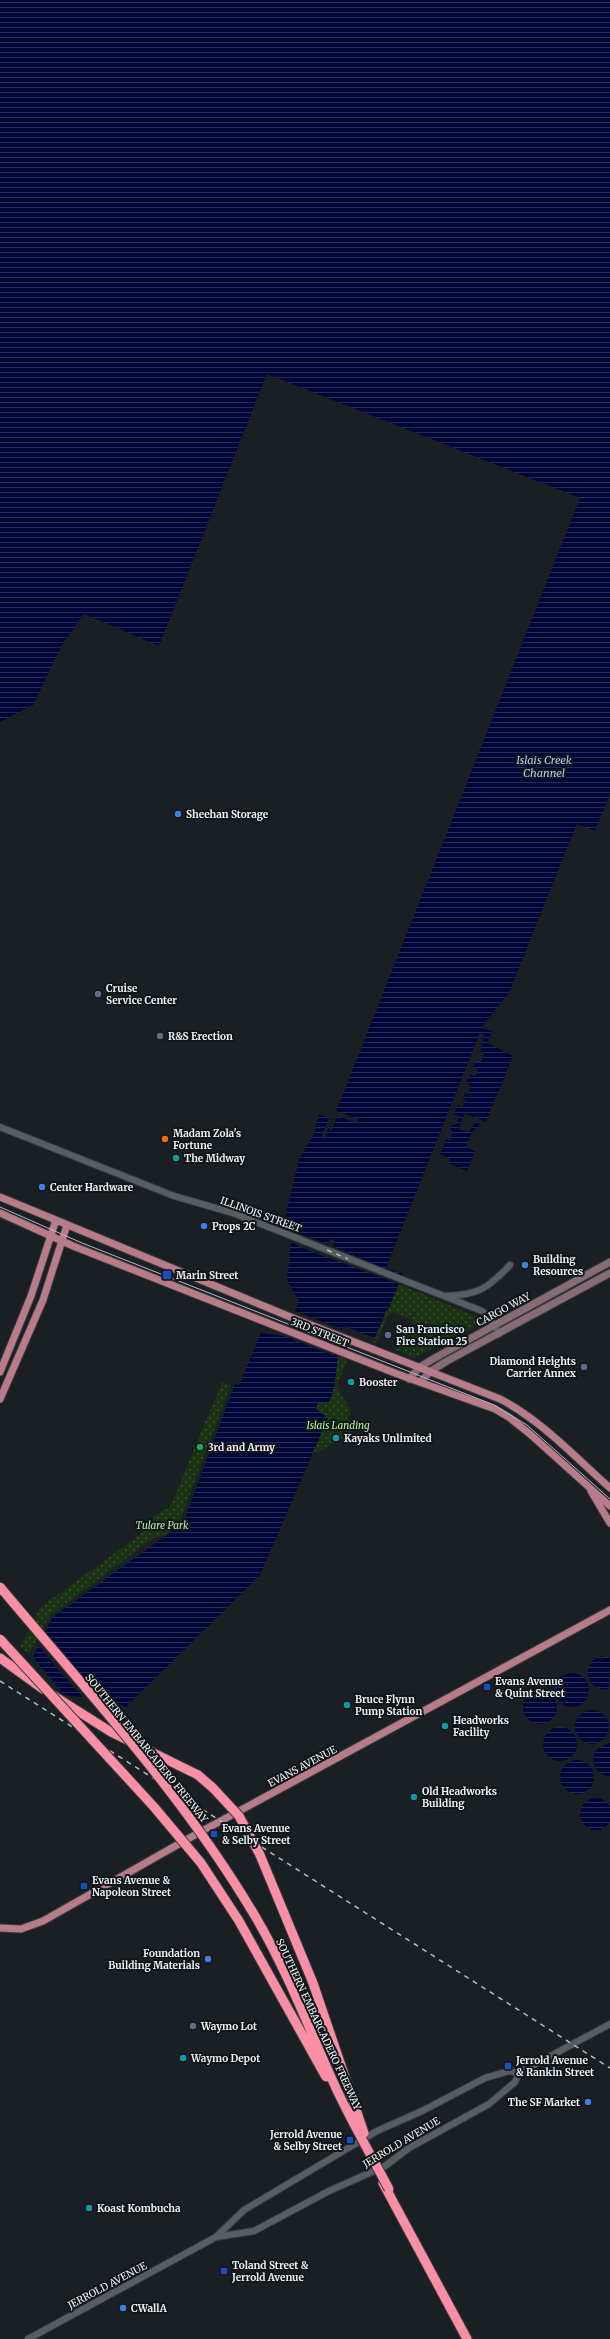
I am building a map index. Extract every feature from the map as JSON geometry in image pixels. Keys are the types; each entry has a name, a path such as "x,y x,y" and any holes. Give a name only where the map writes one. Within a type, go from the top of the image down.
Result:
{"highway":[{"name":"SOUTHERN EMBARCADERO FREEWAY","path":"0,1587 171,1793 229,1874 256,1917 282,1967 346,2110 470,2339"},
{"name":"SOUTHERN EMBARCADERO FREEWAY","path":"0,1639 154,1807 201,1863 222,1893 258,1953 467,2339"},
{"path":"0,1658 11,1668 111,1732 198,1775 214,1788 239,1816 260,1855 313,1983 365,2135 389,2189"}],"main road":[{"name":"3RD STREET","path":"0,1197 288,1316 431,1371 516,1408 610,1488"},
{"name":"3RD STREET","path":"0,1213 62,1242 284,1328 409,1379 487,1406 509,1417 587,1484 610,1506"},
{"path":"0,1372 29,1300 52,1237 56,1220"},
{"path":"0,1399 43,1300 67,1225"},
{"name":"CARGO WAY","path":"409,1379 420,1367 610,1262"},
{"name":"CARGO WAY","path":"420,1382 431,1371 610,1272"},
{"path":"587,1484 610,1523"},
{"name":"EVANS AVENUE","path":"0,1928 21,1929 43,1921 194,1836 610,1610"}],"street":[{"name":"ILLINOIS STREET","path":"0,1127 174,1196 233,1213 482,1311 490,1318 494,1325"},
{"path":"442,1296 467,1295 480,1291 491,1284 510,1265"},
{"path":"494,1325 499,1334"},
{"name":"JERROLD AVENUE","path":"28,2339 216,2237 244,2210 377,2131 422,2111 484,2078 509,2071 519,2073 610,2024"},
{"name":"JERROLD AVENUE","path":"216,2237 254,2231 329,2191 385,2166 409,2148 490,2104 516,2082 519,2073"}],"green space":[{"path":"399,1284 480,1318 477,1326 414,1358 394,1350 415,1327 412,1320 393,1312 388,1316 376,1343 373,1342"},
{"name":"Islais Landing","path":"338,1356 347,1360 337,1386 351,1411 348,1418 356,1430 316,1453 313,1451 327,1418 316,1409 318,1403 334,1388"},
{"name":"Tulare Park","path":"222,1382 231,1385 178,1526 163,1536 155,1537 50,1616 29,1654 20,1646 41,1607 149,1528 154,1516 170,1507"}],"water":[{"name":"Islais Creek Channel","path":"0,0 610,0 610,794 595,831 577,824 509,993 483,1026 493,1031 488,1043 513,1056 486,1122 465,1114 459,1128 468,1132 476,1121 480,1123 478,1128 472,1132 466,1147 475,1151 467,1171 448,1163 449,1159 439,1155 446,1139 450,1140 453,1132 450,1129 452,1124 455,1125 459,1117 454,1114 458,1105 462,1107 466,1101 462,1099 465,1093 468,1094 471,1085 466,1083 470,1074 475,1076 477,1070 472,1067 475,1061 481,1062 484,1054 480,1051 484,1035 480,1033 386,1268 403,1274 388,1310 386,1310 375,1338 344,1326 335,1354 338,1357 334,1388 329,1403 318,1403 316,1409 328,1418 260,1575 126,1707 113,1701 64,1695 33,1657 52,1618 183,1523 235,1384 239,1385 261,1333 284,1336 299,1301 287,1280 291,1244 286,1214 299,1159 314,1134 319,1114 333,1119 580,498 267,374 159,646 84,614 63,643 33,705 0,722"},
{"path":"600,1656 610,1658 609,1689 595,1687 588,1677 589,1665 593,1660"},
{"path":"572,1673 584,1678 589,1690 584,1702 572,1707 560,1702 555,1690 560,1678"},
{"path":"540,1690 552,1695 557,1707 552,1719 540,1724 528,1719 523,1707 528,1695"},
{"path":"592,1710 604,1715 609,1727 604,1739 592,1744 580,1739 575,1727 580,1715"},
{"path":"560,1727 572,1732 577,1744 572,1756 560,1761 548,1756 543,1744 548,1732"},
{"path":"610,1743 609,1776 600,1773 597,1770 594,1758 597,1749"},
{"path":"577,1760 589,1765 594,1777 589,1789 577,1794 565,1789 560,1777 565,1765"},
{"path":"593,1798 599,1798 609,1805 612,1814 611,1820 605,1827 599,1830 593,1830 583,1823 580,1817 580,1811 587,1801"}],"pier":[{"path":"577,824 585,827 585,829 578,826 511,994 485,1026 494,1030 490,1042 513,1056 488,1043 492,1031 483,1029 483,1026 509,993"},
{"path":"480,1033 484,1035 480,1050 484,1054 481,1062 475,1062 473,1067 478,1070 475,1076 470,1074 466,1083 471,1085 468,1094 465,1093 462,1099 466,1101 462,1107 457,1105 454,1114 459,1117 455,1125 452,1124 450,1129 453,1132 450,1140 446,1139 440,1154 450,1159 447,1165 447,1160 438,1154 444,1138 449,1138 450,1123 454,1123 456,1118 452,1115 456,1104 461,1105 463,1101 460,1098 468,1086 464,1083 468,1073 474,1074 475,1071 470,1068 473,1061 480,1060 482,1054 478,1051 481,1036 389,1267 403,1272 403,1274 386,1268"},
{"path":"336,1111 358,1119 357,1123 337,1116 332,1130 329,1129"},
{"path":"466,1111 466,1114 486,1122 485,1124 482,1123 480,1129 473,1135 468,1146 476,1149 475,1151 466,1147 472,1132 473,1133 476,1127 478,1128 480,1123 476,1121 468,1132 459,1129","holes":["466,1117 474,1120 467,1130 462,1128"]},
{"path":"329,1118 332,1119 324,1139 321,1138"},
{"path":"287,1229 328,1244 331,1239 335,1241 333,1246 402,1276 399,1284 307,1250 289,1241"},
{"path":"293,1310 344,1330 334,1356 281,1335"},
{"path":"44,1631 105,1702 85,1700 63,1675 37,1644"}],"tram line":[{"path":"0,1207 82,1243 494,1405 527,1425 610,1499"}],"railway":[{"path":"327,1250 348,1259"},
{"path":"0,1681 610,2068"}],"place":[{"name":"Sheehan Storage","path":"178,814"},
{"name":"Cruise Service Center","path":"98,994"},
{"name":"R&S Erection","path":"160,1036"},
{"name":"Madam Zola's Fortune","path":"165,1139"},
{"name":"The Midway","path":"176,1158"},
{"name":"Center Hardware","path":"42,1187"},
{"name":"Props 2C","path":"204,1226"},
{"name":"Building Resources","path":"525,1265"},
{"name":"Marin Street","path":"167,1275"},
{"name":"San Francisco Fire Station 25","path":"388,1335"},
{"name":"Diamond Heights Carrier Annex","path":"584,1367"},
{"name":"Booster","path":"351,1382"},
{"name":"Kayaks Unlimited","path":"336,1438"},
{"name":"3rd and Army","path":"200,1447"},
{"name":"Evans Avenue & Quint Street","path":"487,1687"},
{"name":"Bruce Flynn Pump Station","path":"347,1705"},
{"name":"Headworks Facility","path":"445,1726"},
{"name":"Old Headworks Building","path":"414,1797"},
{"name":"Evans Avenue & Selby Street","path":"214,1834"},
{"name":"Evans Avenue & Napoleon Street","path":"84,1886"},
{"name":"Foundation Building Materials","path":"208,1959"},
{"name":"Waymo Lot","path":"193,2026"},
{"name":"Waymo Depot","path":"183,2058"},
{"name":"Jerrold Avenue & Rankin Street","path":"508,2066"},
{"name":"The SF Market","path":"588,2102"},
{"name":"Jerrold Avenue & Selby Street","path":"350,2140"},
{"name":"Koast Kombucha","path":"89,2208"},
{"name":"Toland Street & Jerrold Avenue","path":"224,2271"},
{"name":"CWallA","path":"123,2308"}]}
